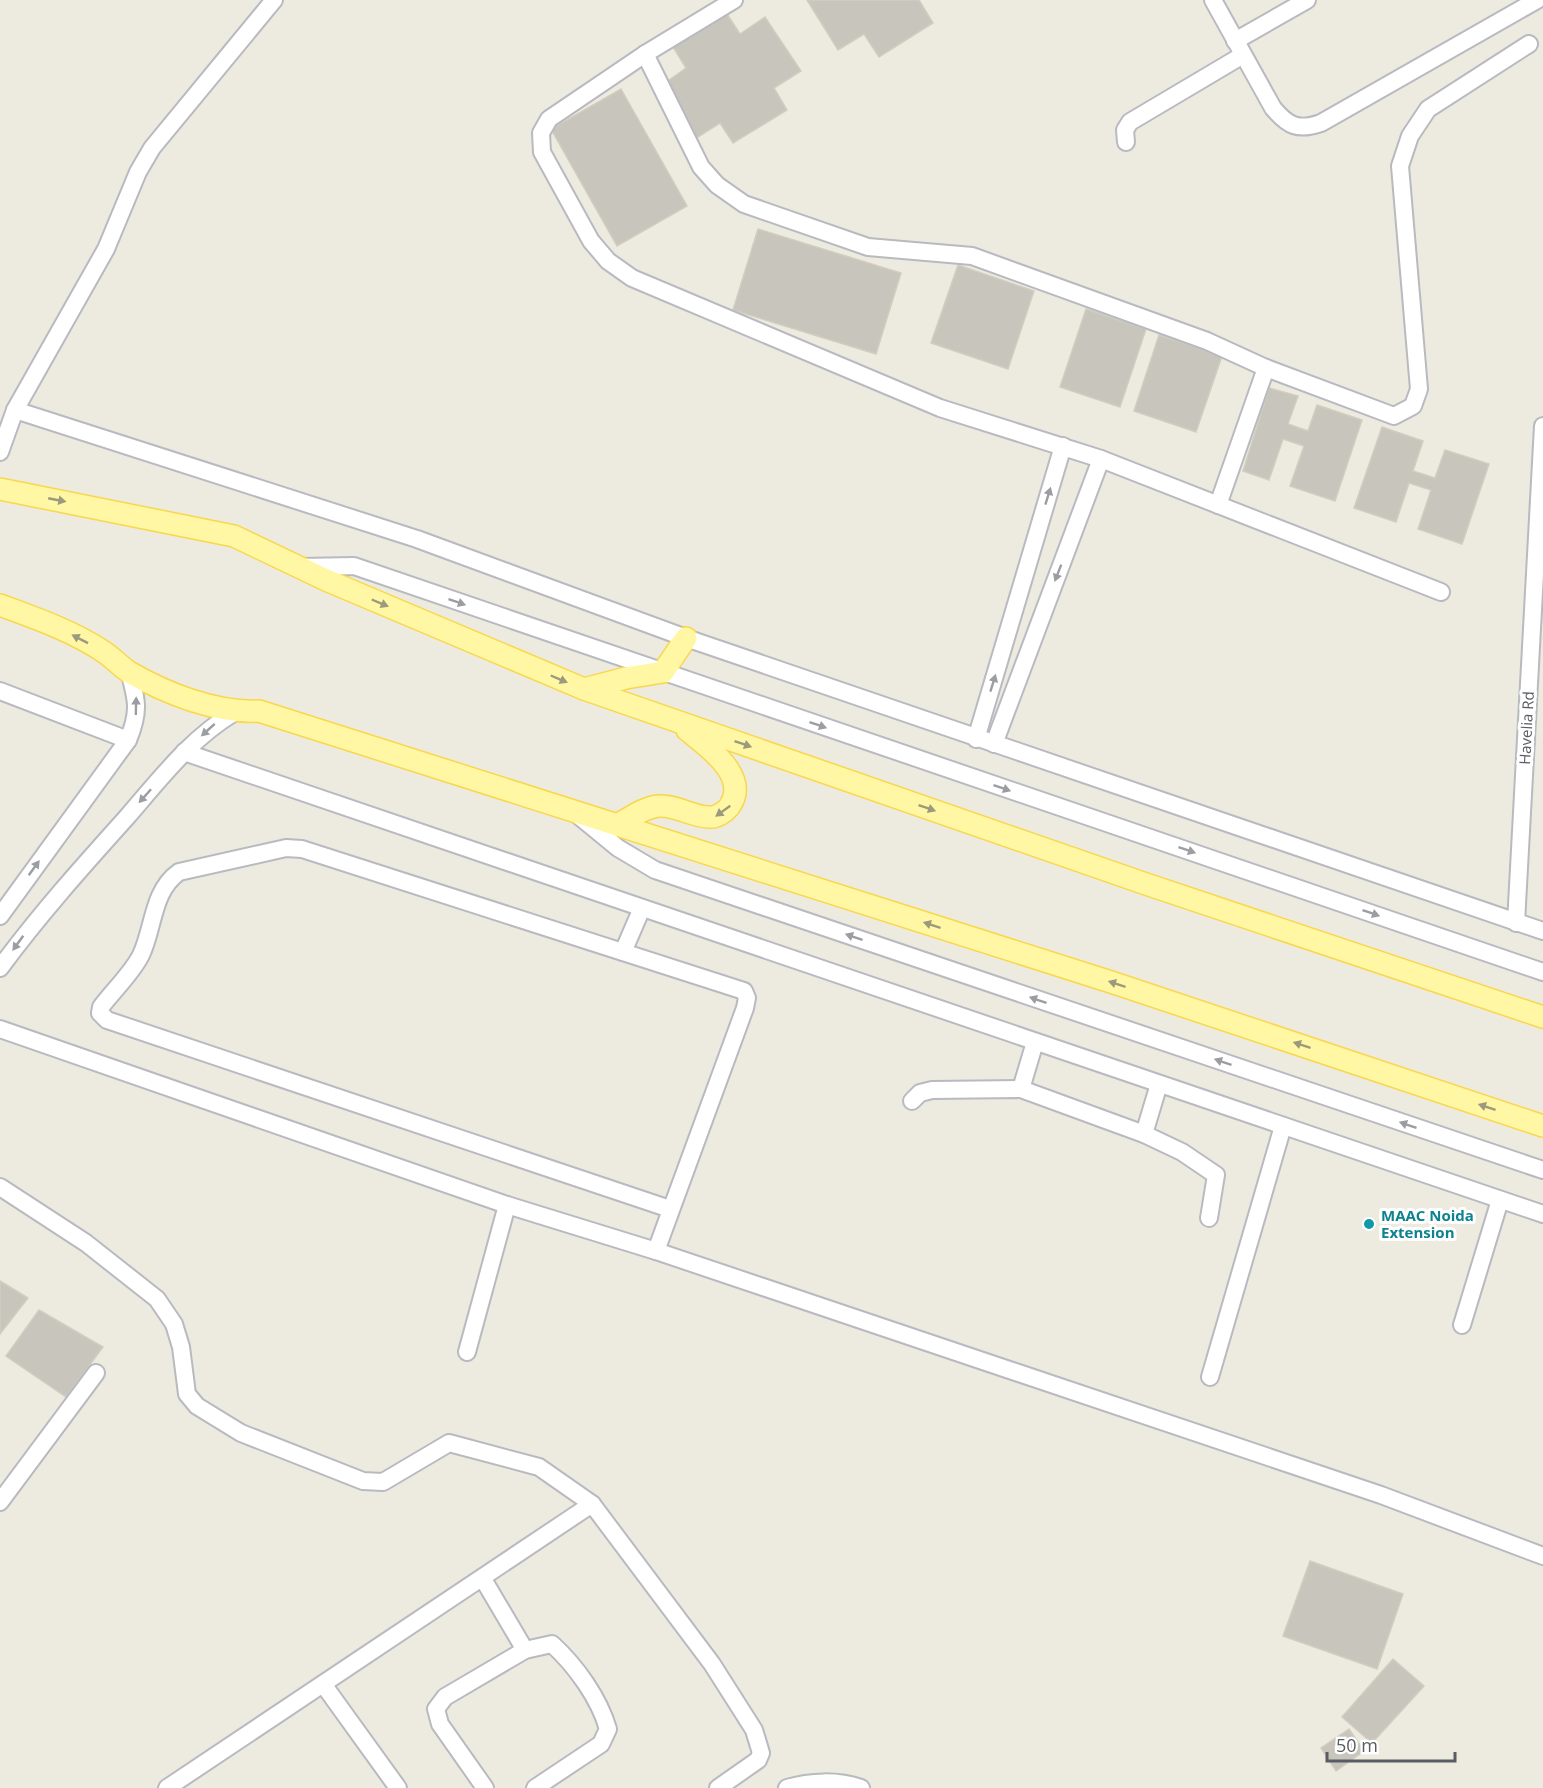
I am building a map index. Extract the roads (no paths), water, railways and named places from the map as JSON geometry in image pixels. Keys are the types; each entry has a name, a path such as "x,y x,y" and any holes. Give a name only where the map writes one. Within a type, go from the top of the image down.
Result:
{"main road":[{"path":"0,489 234,536 326,580 584,689 1146,884 1543,1017"},
{"path":"0,605 45,621 104,652 129,672 180,695 235,712 259,711 1111,982 1543,1125"},
{"path":"584,689 626,678 663,672 686,638"},
{"path":"617,825 646,809 662,806 711,818 726,812 735,799 736,786 726,765 714,751 675,721"}],"street":[{"path":"734,0 645,54 549,119 541,133 542,152 591,241 608,261 632,278 940,408 1101,459 1441,592"},
{"path":"1213,0 1273,108 1285,122 1296,128 1311,126 1537,0"},
{"path":"1126,142 1125,130 1130,122 1307,0"},
{"path":"0,452 15,411 106,249 138,172 152,148 270,2"},
{"path":"645,54 701,167 717,185 744,204 868,247 972,255 1207,341 1266,368 1394,416 1413,406 1419,389 1400,166 1410,136 1428,109 1529,44"},
{"path":"1218,505 1266,368"},
{"path":"15,411 417,539 686,638 976,739 1543,931"},
{"name":"Havelia Rd","path":"1516,923 1537,641 1543,426"},
{"path":"976,739 1063,446"},
{"path":"994,744 1101,459"},
{"path":"300,567 354,566 1543,972"},
{"path":"0,916 128,740 135,722 138,700 129,672"},
{"path":"0,692 128,740"},
{"path":"0,968 37,918 184,752 217,723 235,712"},
{"path":"184,752 1543,1215"},
{"path":"574,812 618,848 655,870 1543,1170"},
{"path":"656,1251 747,998 744,991 302,849 286,848 179,872 172,877 157,903 140,956 100,1006 99,1013 107,1020 118,1024 670,1209"},
{"path":"623,952 642,908"},
{"path":"0,1029 507,1205 656,1251 1381,1495 1543,1556"},
{"path":"1021,1089 1035,1042"},
{"path":"1144,1134 1159,1084"},
{"path":"912,1101 920,1093 932,1090 1021,1089 1144,1134 1182,1152 1216,1175 1209,1218"},
{"path":"1210,1377 1283,1126"},
{"path":"0,1187 86,1243 157,1299 174,1324 181,1347 188,1394 197,1406 241,1433 363,1481 383,1482 449,1443 539,1467 592,1504 712,1664 754,1730 761,1753 758,1760 718,1788"},
{"path":"1462,1324 1500,1200"},
{"path":"467,1352 507,1205"},
{"path":"0,1502 96,1374"},
{"path":"168,1788 592,1504"},
{"path":"483,1579 525,1650"},
{"path":"485,1788 440,1725 436,1709 445,1697 525,1650 552,1644 567,1657 603,1710 608,1729 601,1744 535,1788"},
{"path":"323,1684 398,1788"},
{"path":"787,1788 805,1783 850,1785 861,1788"}],"place":[{"name":"MAAC Noida Extension","path":"1369,1224"}]}
